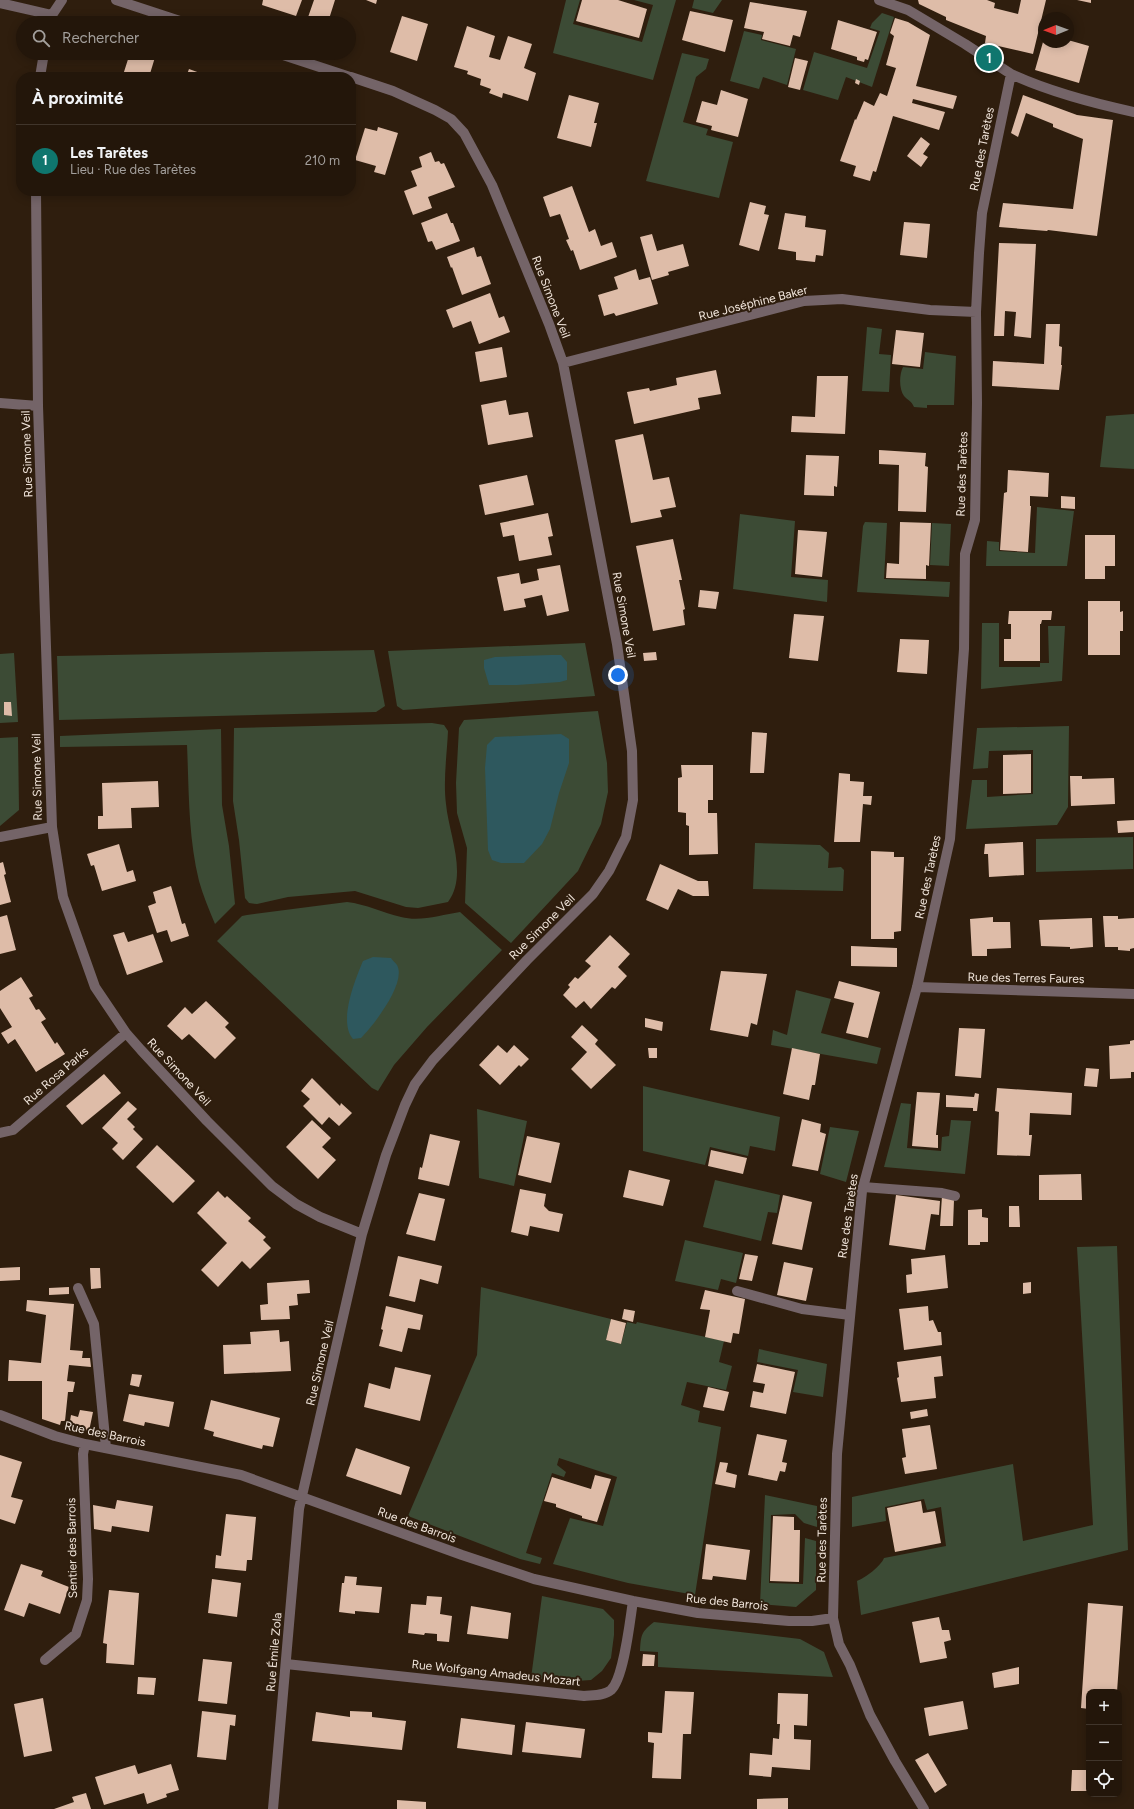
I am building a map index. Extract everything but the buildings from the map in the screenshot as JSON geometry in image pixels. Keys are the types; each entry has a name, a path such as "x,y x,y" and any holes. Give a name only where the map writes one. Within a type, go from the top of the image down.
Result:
{"street":[{"path":"53,16 62,0"},
{"path":"116,0 165,16"},
{"path":"879,0 908,10 965,44 1011,74 1027,82 1084,100 1134,112"},
{"path":"0,3 41,16"},
{"path":"41,72 43,60"},
{"name":"Rue Simone Veil","path":"298,60 335,72"},
{"name":"Rue des Tarètes","path":"924,1809 894,1761 870,1715 850,1665 839,1644 833,1618 837,1454 863,1187 917,987 950,839 964,649 965,554 975,520 977,403 976,312 978,253 982,213 1011,74"},
{"name":"Rue Simone Veil","path":"302,1496 362,1234 386,1155 405,1105 415,1084 433,1060 527,960 593,894 609,871 626,837 633,800 632,751 617,644 562,363 549,324 492,185 464,133 451,119 435,110 393,91 356,79"},
{"name":"Rue Simone Veil","path":"36,196 38,406 52,827 65,904 95,987 126,1033 207,1121 272,1186 296,1204 320,1217 362,1234"},
{"name":"Rue Joséphine Baker","path":"562,363 804,301 842,299 930,310 976,312"},
{"path":"0,403 38,406"},
{"path":"0,837 52,827"},
{"name":"Rue des Terres Faures","path":"917,987 1134,994"},
{"name":"Rue Rosa Parks","path":"0,1133 13,1130 126,1033"},
{"path":"863,1187 942,1193 955,1196"},
{"path":"78,1288 94,1324 106,1448"},
{"path":"736,1291 802,1309 850,1316"},
{"name":"Rue des Barrois","path":"0,1415 54,1436 85,1444 241,1475 462,1555 534,1579 633,1601 698,1613 777,1620 812,1621 833,1618"},
{"name":"Sentier des Barrois","path":"45,1660 76,1634 87,1600 88,1579 83,1454 85,1444"},
{"name":"Rue Émile Zola","path":"273,1809 297,1528 302,1496"},
{"name":"Rue Wolfgang Amadeus Mozart","path":"286,1664 584,1696 598,1695 610,1691 619,1679 633,1601"}],"green space":[{"path":"566,0 580,0 573,24 642,42 653,5 634,0 676,0 653,80 553,53"},
{"path":"694,0 722,0 713,13 692,8"},
{"path":"882,13 894,17 872,87 846,77 838,100 803,90 814,52 867,68 880,31 870,28 872,23"},
{"path":"744,31 762,35 761,40 796,49 787,85 763,77 759,89 730,81"},
{"path":"682,53 709,59 706,69 696,77 683,122 708,129 706,135 733,142 719,198 646,181"},
{"path":"867,327 882,329 879,354 891,355 889,392 862,391"},
{"path":"925,352 956,356 954,405 927,405 927,408 914,407 902,393 900,382 903,367 923,369"},
{"path":"1134,414 1134,469 1100,467 1106,416"},
{"path":"1037,507 1074,511 1067,566 986,566 987,541 999,542 999,551 1035,553"},
{"path":"740,514 795,521 791,577 828,580 827,602 733,589"},
{"path":"865,522 887,523 884,579 950,582 949,597 857,592 863,526"},
{"path":"932,523 951,524 949,566 930,565"},
{"path":"982,623 999,623 999,667 1040,667 1040,663 1049,663 1048,626 1065,626 1062,681 981,689"},
{"path":"585,643 595,696 403,710 397,706 388,651"},
{"path":"374,650 385,706 376,712 59,720 57,656"},
{"path":"14,653 18,722 0,723 0,654"},
{"path":"598,711 607,763 608,792 601,824 578,871 511,943 465,903 467,848 457,813 456,783 459,728 464,720"},
{"path":"432,723 444,725 448,731 445,795 456,854 457,880 454,891 448,902 418,908 406,907 355,891 288,897 257,904 249,903 245,898 233,801 234,728"},
{"path":"1069,726 1068,807 1057,825 966,829 972,780 987,780 987,797 1033,794 1033,750 989,751 988,768 973,769 977,728"},
{"path":"221,729 222,805 229,846 235,904 215,924 199,881 195,864 190,813 187,745 60,747 60,736"},
{"path":"18,737 19,810 0,826 0,738"},
{"path":"1133,837 1133,869 1036,872 1036,839"},
{"path":"755,843 820,845 829,853 828,868 841,867 844,870 843,891 753,889"},
{"path":"347,902 394,915 416,919 430,918 460,912 502,950 427,1027 394,1065 378,1091 372,1088 217,941 242,916"},
{"path":"796,990 831,999 821,1033 881,1048 877,1064 771,1045 773,1030 787,1035"},
{"path":"643,1086 780,1117 775,1151 750,1146 748,1156 710,1147 705,1165 643,1151"},
{"path":"901,1103 911,1104 907,1148 941,1151 942,1137 949,1136 951,1120 971,1121 965,1174 884,1167"},
{"path":"477,1109 527,1121 514,1186 479,1178"},
{"path":"830,1127 859,1131 846,1182 820,1174"},
{"path":"715,1180 780,1195 777,1213 768,1212 761,1241 703,1227"},
{"path":"685,1240 743,1253 736,1283 721,1279 718,1290 675,1281"},
{"path":"1117,1246 1128,1550 861,1615 857,1581 880,1565 884,1558 946,1546 941,1507 927,1510 924,1499 885,1507 886,1521 852,1527 852,1497 1013,1464 1023,1541 1093,1525 1077,1247"},
{"path":"481,1287 611,1319 606,1340 621,1344 627,1322 636,1324 637,1322 724,1341 719,1362 732,1366 726,1390 687,1382 681,1405 700,1411 698,1422 721,1427 695,1595 628,1583 553,1564 570,1518 603,1526 617,1477 559,1458 557,1465 566,1472 564,1477 552,1473 526,1553 542,1558 540,1564 520,1559 408,1516 477,1355"},
{"path":"759,1349 827,1364 823,1397 793,1392 798,1370 757,1362"},
{"path":"765,1495 817,1506 817,1527 804,1523 795,1514 771,1515 769,1583 803,1584 805,1538 816,1541 816,1590 796,1607 760,1604"},
{"path":"542,1596 603,1609 614,1620 611,1658 602,1671 591,1680 576,1681 531,1678"},
{"path":"654,1622 800,1639 824,1652 833,1677 658,1667 658,1652 640,1651 642,1634 646,1628"}],"water":[{"path":"561,655 567,662 567,680 560,682 517,685 489,685 484,668 484,660 495,657"},
{"path":"561,734 569,739 569,763 559,793 550,829 542,844 524,863 501,863 492,860 488,850 485,768 487,745 495,737"},
{"path":"373,957 391,958 397,965 399,973 397,982 387,1004 373,1024 361,1038 353,1039 349,1032 347,1022 349,1001 363,961"}],"place":[{"name":"Les Tarêtes","path":"989,58"}]}
